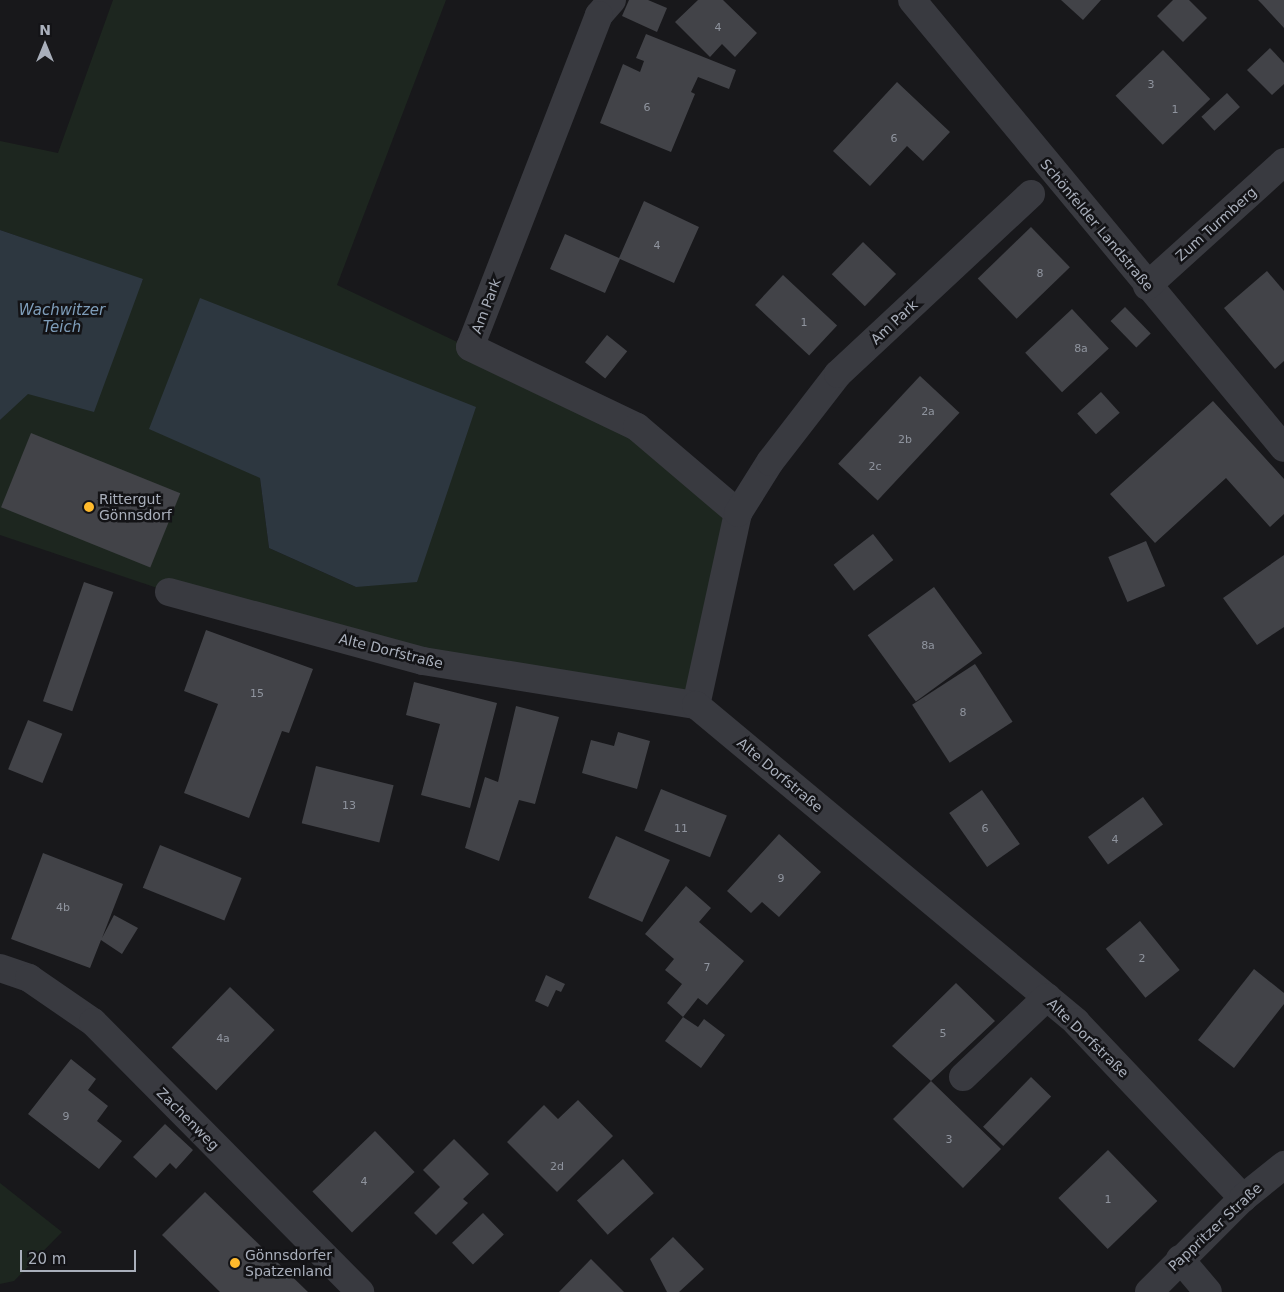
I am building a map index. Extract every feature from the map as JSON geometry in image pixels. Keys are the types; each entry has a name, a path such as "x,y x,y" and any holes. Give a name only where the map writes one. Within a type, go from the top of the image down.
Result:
{"street":[{"name":"Am Park","path":"612,0 599,15 470,347 637,427 738,513"},
{"name":"Schönfelder Landstraße","path":"912,0 1147,286 1284,448"},
{"name":"Zum Turmberg","path":"1147,286 1284,162"},
{"name":"Am Park","path":"696,705 738,513 770,462 838,374 1030,194"},
{"name":"Alte Dorfstraße","path":"180,595 422,661 696,705 1076,1022 1243,1198"},
{"name":"Zachenweg","path":"0,968 29,978 92,1022 360,1292"},
{"path":"962,1077 1047,997"},
{"name":"Pappritzer Straße","path":"1149,1292 1243,1198 1284,1165"},
{"path":"1180,1259 1208,1292"}],"shaded area":[{"path":"113,0 446,0 337,285 637,427 738,513 696,705 190,599 0,535 0,420 143,280 0,230 0,141 58,153","holes":["260,478 356,587 269,548"]},
{"path":"0,1183 62,1232 14,1281 0,1284"}],"water":[{"name":"Wachwitzer Teich","path":"0,230 143,279 94,412 28,394 0,420"},
{"path":"200,298 476,407 417,582 356,587 269,548 260,478 149,429"}],"building":[{"path":"629,0 648,0 667,8 657,32 622,16"},
{"path":"698,0 723,0 757,33 735,57 722,44 710,57 675,22"},
{"path":"1061,0 1101,0 1083,20"},
{"path":"1173,0 1189,0 1207,18 1183,42 1157,16"},
{"path":"1258,0 1284,0 1284,28 1262,4"},
{"path":"646,34 736,70 729,89 698,77 691,92 695,94 671,152 600,123 623,64 640,72 644,61 636,58"},
{"path":"1270,48 1284,63 1284,84 1272,95 1247,70"},
{"path":"1163,50 1210,99 1163,145 1116,96"},
{"path":"897,82 950,132 923,161 907,146 870,186 833,151"},
{"path":"1227,93 1240,107 1214,131 1201,117"},
{"path":"644,201 699,227 674,283 620,259 605,293 550,269 565,234 619,258"},
{"path":"1031,227 1070,267 1017,319 978,278"},
{"path":"863,242 896,274 865,306 832,274"},
{"path":"1267,271 1284,291 1284,361 1275,369 1224,308"},
{"path":"783,275 837,325 809,355 755,305"},
{"path":"1125,307 1151,334 1136,348 1111,321"},
{"path":"1072,309 1109,348 1062,392 1025,353"},
{"path":"607,335 627,351 605,379 585,362"},
{"path":"920,376 959,413 878,501 838,464"},
{"path":"1101,392 1120,413 1096,434 1077,413"},
{"path":"1213,401 1284,479 1284,514 1270,527 1226,478 1155,543 1110,494"},
{"path":"31,433 180,493 150,567 1,507"},
{"path":"873,534 893,560 854,591 834,565"},
{"path":"1146,541 1165,586 1127,602 1108,557"},
{"path":"1284,555 1284,627 1257,645 1223,598"},
{"path":"84,582 113,592 72,711 43,701"},
{"path":"934,587 982,653 916,702 868,635"},
{"path":"206,630 313,669 289,733 282,731 249,818 184,793 218,704 184,691"},
{"path":"975,664 1013,722 950,763 912,705"},
{"path":"414,682 497,703 470,808 421,795 440,724 406,715"},
{"path":"516,706 559,717 535,804 519,800 499,861 465,848 485,777 498,782"},
{"path":"28,720 62,734 42,783 8,769"},
{"path":"618,732 650,741 637,789 582,773 591,740 614,746"},
{"path":"316,766 394,785 379,843 302,823"},
{"path":"661,789 727,816 710,857 644,831"},
{"path":"982,790 1020,844 987,867 949,813"},
{"path":"1143,797 1163,825 1108,864 1088,837"},
{"path":"779,834 821,872 779,917 762,902 751,913 727,891"},
{"path":"616,836 670,860 642,922 588,898"},
{"path":"160,845 242,878 224,921 143,888"},
{"path":"43,853 123,884 102,938 114,915 138,928 122,954 101,940 90,968 11,939"},
{"path":"686,886 711,908 699,922 744,961 707,1005 698,998 683,1017 667,1003 682,984 665,970 674,959 645,934"},
{"path":"1140,921 1180,970 1145,998 1106,949"},
{"path":"1254,969 1284,993 1284,1004 1234,1068 1198,1040"},
{"path":"546,975 565,984 561,992 556,990 548,1007 535,1001"},
{"path":"956,983 995,1021 931,1081 892,1046"},
{"path":"230,987 275,1030 216,1090 172,1047"},
{"path":"683,1017 698,1027 704,1019 725,1035 701,1068 665,1041"},
{"path":"71,1059 96,1079 88,1090 108,1106 97,1121 122,1141 99,1169 28,1114"},
{"path":"1031,1077 1051,1096 1003,1146 983,1127"},
{"path":"931,1081 1001,1149 963,1188 893,1119"},
{"path":"578,1100 613,1136 557,1192 507,1142 544,1105 558,1119"},
{"path":"165,1124 193,1150 176,1169 170,1163 156,1178 133,1157"},
{"path":"375,1131 415,1172 352,1232 312,1191"},
{"path":"454,1139 489,1174 463,1199 468,1203 436,1235 414,1213 440,1187 423,1170"},
{"path":"1108,1150 1157,1201 1108,1249 1058,1198"},
{"path":"623,1159 654,1193 608,1235 577,1200"},
{"name":"Gönnsdorfer Spatzenland","path":"205,1192 308,1292 220,1292 162,1235"},
{"path":"483,1213 504,1235 473,1264 452,1243"},
{"path":"673,1237 704,1269 679,1292 667,1292 650,1259"},
{"path":"591,1259 624,1292 559,1292"}],"place":[{"name":"Rittergut Gönnsdorf","path":"89,507"},
{"name":"Gönnsdorfer Spatzenland","path":"235,1263"}]}
